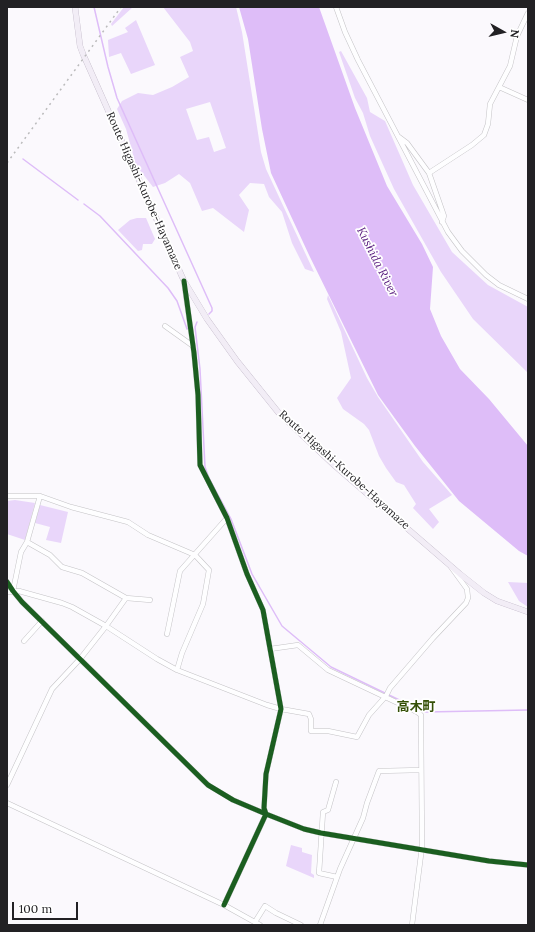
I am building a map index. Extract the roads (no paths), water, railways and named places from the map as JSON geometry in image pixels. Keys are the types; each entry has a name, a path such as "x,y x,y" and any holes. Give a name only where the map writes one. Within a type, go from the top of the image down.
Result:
{"main road":[{"name":"Route Higashi-Kurobe-Hayamaze","path":"75,7 80,46 83,54 184,281 236,361 278,412 336,466 450,564 490,597 506,605 528,612"}],"street":[{"path":"336,7 352,47 442,222 462,251 486,275 498,285 528,299"},
{"path":"429,173 481,138 486,131 490,104 510,66 517,36 528,13"},
{"path":"499,87 528,100"},
{"path":"398,136 407,143 429,173 444,216 442,222"},
{"path":"184,281 198,395 200,464 227,518 247,574 263,610 280,709 266,774 264,808 266,814 224,905"},
{"path":"165,326 193,346"},
{"path":"7,496 40,496 71,507 128,522 148,535 195,555 209,570 203,604 182,653 177,670"},
{"path":"13,592 21,552 27,542 40,496"},
{"path":"167,634 180,571 227,518"},
{"path":"27,542 50,555 62,567 82,573 126,598 150,600"},
{"path":"7,592 19,590 62,602 106,626 177,670 280,709 309,714 311,719 311,731 328,731 357,737 369,715 433,638 467,601 467,589 453,571 450,564"},
{"path":"7,582 13,592 208,785 233,800 266,814 321,833 489,861 528,865"},
{"path":"7,785 52,689 80,658 126,598"},
{"path":"24,641 42,621"},
{"path":"270,649 298,645 328,670 386,695 421,715 422,850 412,925"},
{"path":"320,925 337,878 363,818 367,802 379,771 421,770"},
{"path":"336,782 328,810 323,812 319,873 337,878"},
{"path":"7,803 224,905 260,925"},
{"path":"255,922 266,906 276,913 301,925"}],"water":[{"name":"Kushida River","path":"239,7 319,7 355,108 387,186 422,244 433,267 430,309 441,336 460,369 489,399 528,446 528,556 519,551 459,501 415,446 378,395 309,255 271,173 262,129 248,39"}],"waterway":[{"path":"94,7 117,98 212,308 212,311 209,314"},
{"path":"23,159 78,200"},
{"path":"84,204 100,216 168,288 177,301 187,329 188,328"},
{"path":"197,322 195,327 200,369 205,467 209,478 231,519 252,574 282,626 331,667 420,710 426,712 528,710"}],"railway":[{"path":"7,163 121,7"}],"district":[{"name":"高木町","path":"416,707"}]}
